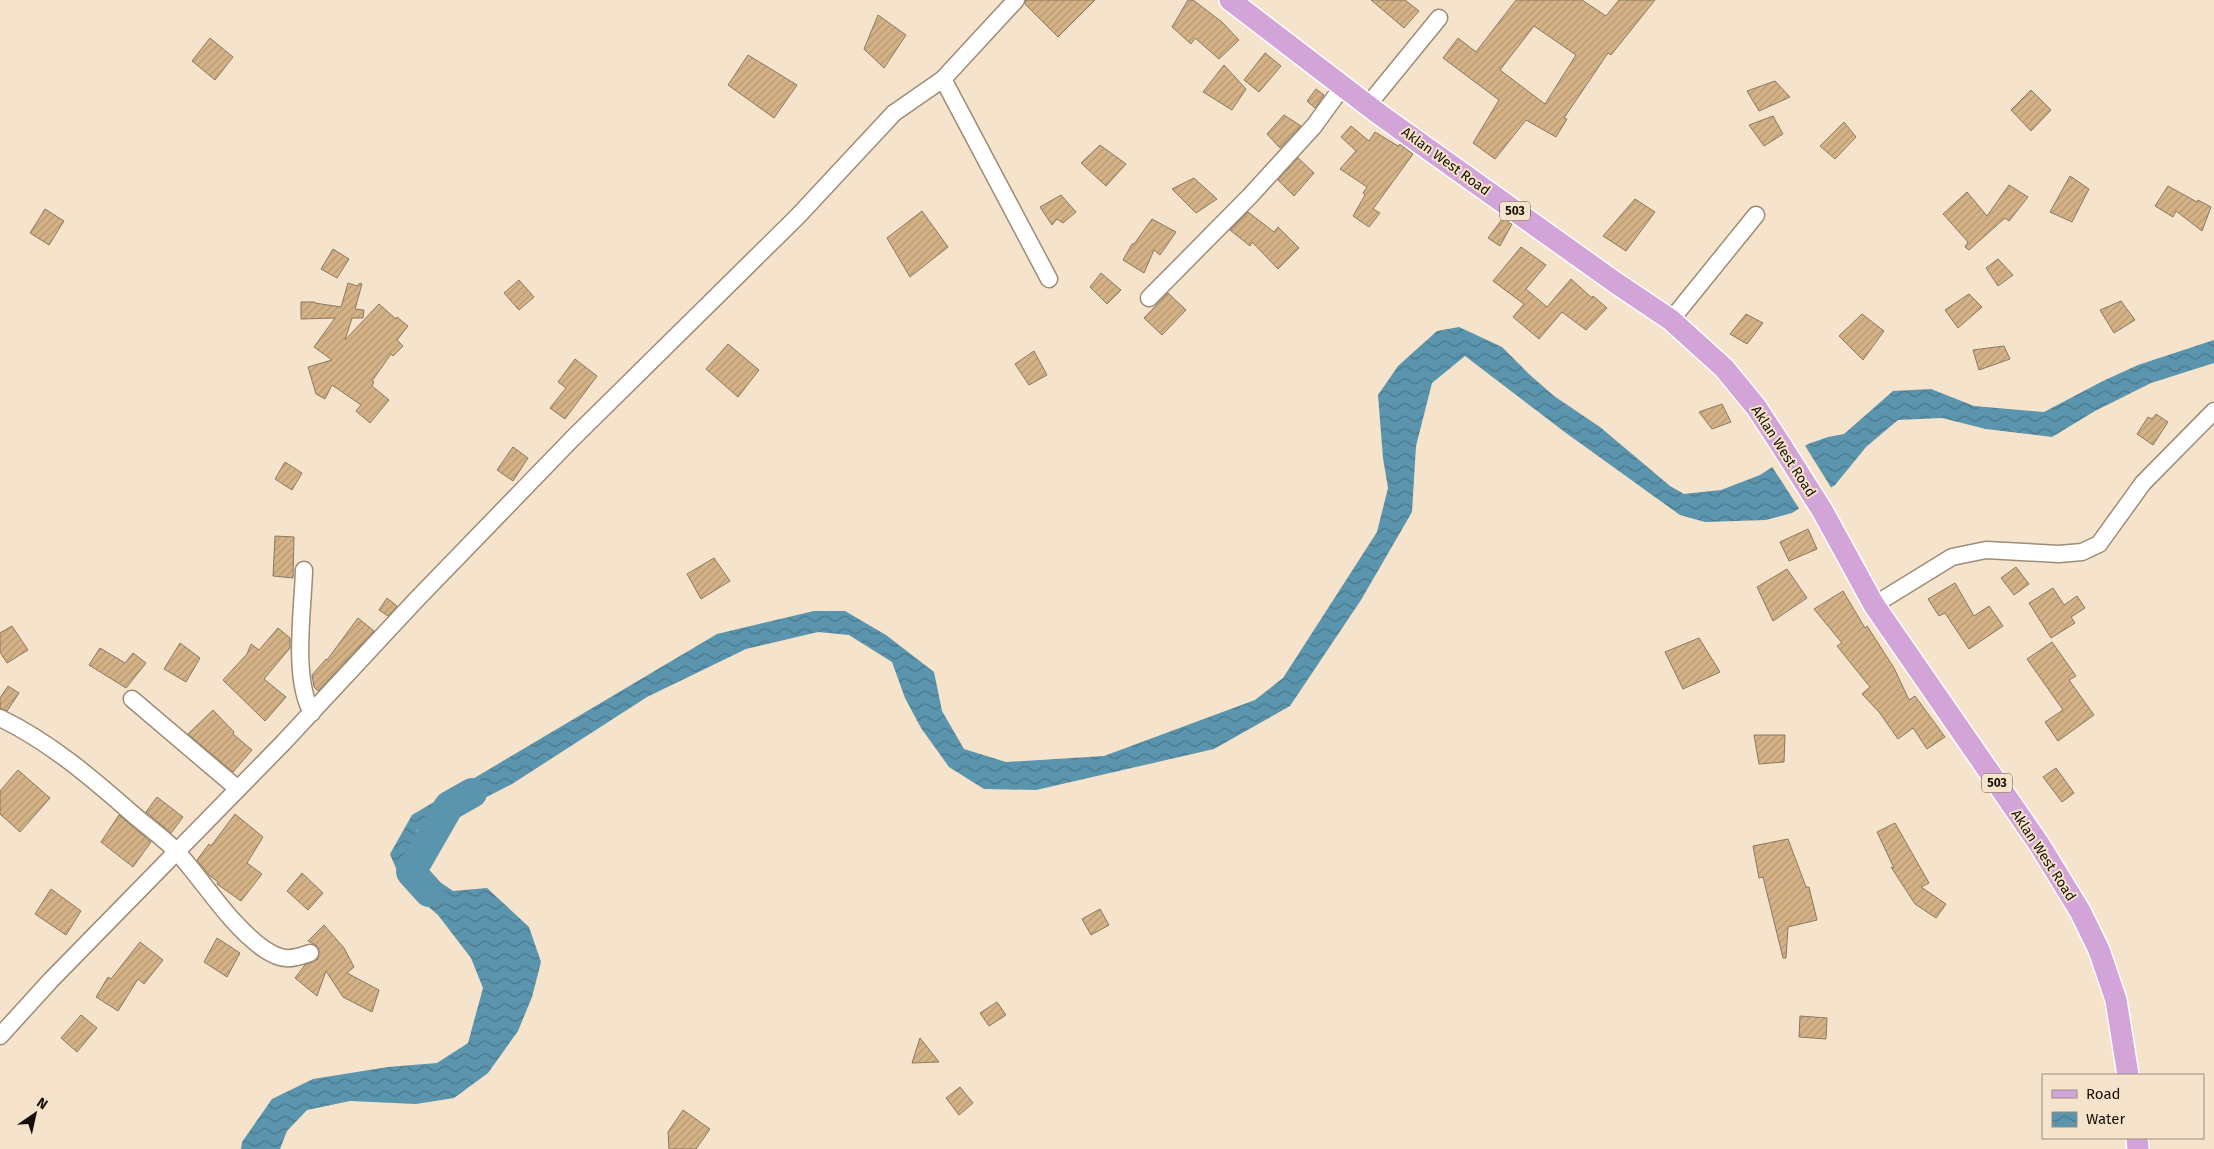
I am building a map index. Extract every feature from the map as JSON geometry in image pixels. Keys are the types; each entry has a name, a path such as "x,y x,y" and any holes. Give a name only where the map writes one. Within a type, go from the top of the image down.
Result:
{"main road":[{"name":"Aklan West Road","path":"1230,0 1368,105 1616,283 1671,320 1724,368 1756,407 1779,442 1822,510 1874,605 2039,844 2080,912 2100,950 2116,1000 2128,1074"}],"street":[{"path":"0,1036 51,980 312,713 492,522 798,216 894,113 943,79 1016,0"},
{"path":"1368,105 1439,18"},
{"path":"943,79 1049,278"},
{"path":"1148,298 1250,196 1314,126 1343,86"},
{"path":"1671,320 1756,214"},
{"path":"1874,605 1952,557 1986,550 2067,554 2082,552 2099,544 2144,483 2214,411"},
{"path":"304,570 300,675 306,702 312,713"},
{"path":"132,699 238,789"},
{"path":"0,718 31,734 56,752 114,798 176,852 227,912 265,949 282,958 293,960 310,953"}],"water":[{"path":"1459,327 1502,347 1554,396 1600,427 1670,486 1684,494 1721,490 1760,475 1808,444 1844,434 1893,391 1931,389 1974,406 2044,412 2138,365 2214,340 2214,363 2151,383 2095,411 2052,437 1986,429 1942,418 1898,420 1866,447 1835,485 1792,513 1766,520 1705,522 1680,515 1566,433 1465,356 1432,383 1416,446 1412,512 1361,600 1290,706 1214,749 1036,790 984,789 949,767 921,728 905,698 892,662 849,635 818,632 746,649 647,697 512,784 417,830 415,856 431,876 453,891 487,888 529,927 541,962 532,997 518,1031 488,1073 454,1098 416,1104 350,1101 307,1110 287,1131 280,1149 241,1149 242,1142 272,1099 313,1079 388,1067 437,1063 468,1043 483,988 471,958 438,915 403,885 390,854 412,815 717,634 814,611 845,611 886,635 934,672 942,711 964,749 1006,762 1104,756 1255,700 1283,678 1377,532 1388,488 1383,458 1378,395 1398,366 1437,331"}],"pier":[{"path":"1804,444 1832,489 1800,510 1771,465"}],"building":[{"path":"1026,0 1095,0 1058,37 1025,4"},
{"path":"1188,0 1193,0 1222,22 1239,40 1219,59 1195,38 1191,44 1172,27"},
{"path":"1371,0 1405,0 1419,11 1404,28"},
{"path":"1516,0 1582,0 1606,16 1619,0 1655,0 1611,55 1608,53 1564,118 1567,119 1556,137 1526,120 1495,159 1473,143 1499,100 1443,58 1458,38 1476,52","holes":["1534,26 1576,55 1545,104 1500,70"]},
{"path":"878,15 906,35 884,68 864,49"},
{"path":"210,38 233,57 215,80 192,61"},
{"path":"1265,53 1281,66 1259,92 1244,80"},
{"path":"748,55 797,85 774,118 728,85"},
{"path":"1224,65 1246,89 1232,110 1203,92"},
{"path":"1775,81 1790,97 1759,111 1747,91"},
{"path":"1316,89 1324,95 1315,108 1307,101"},
{"path":"2031,90 2051,110 2031,131 2011,110"},
{"path":"1284,115 1301,126 1280,148 1267,134"},
{"path":"1773,116 1783,134 1764,146 1749,125"},
{"path":"1844,122 1856,137 1835,159 1820,146"},
{"path":"1351,126 1369,141 1375,132 1398,146 1400,144 1413,154 1373,209 1380,213 1369,227 1353,216 1365,195 1363,193 1367,187 1340,169 1356,151 1341,137"},
{"path":"1100,145 1126,164 1106,186 1081,163"},
{"path":"1298,158 1314,173 1294,196 1278,180"},
{"path":"2070,176 2089,189 2072,222 2050,212"},
{"path":"1194,178 1217,199 1196,213 1172,189"},
{"path":"2009,185 2028,197 2009,221 2005,218 1969,250 1965,247 1968,242 1943,214 1967,192 1987,216"},
{"path":"2168,186 2197,202 2198,200 2211,207 2202,231 2176,211 2173,217 2155,206"},
{"path":"1061,195 1076,212 1063,223 1057,219 1052,225 1040,207"},
{"path":"1635,199 1655,212 1626,251 1603,236"},
{"path":"45,209 64,221 49,245 30,233"},
{"path":"922,211 948,247 910,277 887,238"},
{"path":"1248,212 1274,232 1278,227 1299,248 1278,269 1252,242 1250,246 1230,230"},
{"path":"1503,218 1512,224 1500,246 1488,238"},
{"path":"1152,219 1176,232 1160,255 1154,250 1144,273 1123,260 1132,244 1134,244"},
{"path":"1521,247 1546,265 1526,289 1547,307 1571,279 1592,298 1593,296 1607,308 1586,330 1562,312 1539,339 1513,317 1524,304 1493,281"},
{"path":"333,249 349,259 337,278 321,269"},
{"path":"1998,259 2013,275 1998,286 1986,268"},
{"path":"1101,273 1121,290 1107,304 1090,287"},
{"path":"519,280 534,297 519,310 504,293"},
{"path":"348,283 357,286 360,283 362,284 355,309 364,310 363,318 352,318 345,340 379,304 396,319 397,317 408,326 397,340 403,346 393,356 391,354 372,381 374,382 372,386 389,400 370,423 356,411 361,405 332,385 325,399 316,394 308,367 332,360 314,347 335,318 301,319 301,302 315,302 341,307"},
{"path":"1168,293 1186,310 1162,335 1144,318"},
{"path":"1969,294 1982,307 1958,328 1945,310"},
{"path":"2121,301 2135,320 2114,333 2100,310"},
{"path":"1746,314 1763,323 1747,344 1730,334"},
{"path":"1862,314 1884,331 1863,360 1839,336"},
{"path":"728,344 759,370 738,397 706,369"},
{"path":"2004,346 2010,359 1979,370 1973,350"},
{"path":"1034,351 1047,375 1029,385 1015,364"},
{"path":"575,359 597,376 565,419 550,408 566,388 558,382"},
{"path":"1722,404 1731,422 1712,429 1699,412"},
{"path":"2156,414 2168,422 2153,445 2137,434 2148,417 2152,419"},
{"path":"513,447 528,458 513,481 497,470"},
{"path":"285,462 302,473 292,490 275,479"},
{"path":"1808,529 1817,549 1789,561 1780,542"},
{"path":"275,536 294,537 293,578 273,576"},
{"path":"714,558 730,581 701,599 687,574"},
{"path":"2016,567 2029,584 2014,595 2001,578"},
{"path":"1787,569 1807,598 1773,621 1757,587"},
{"path":"1955,583 1974,616 1989,606 2003,626 1969,649 1945,613 1939,616 1928,599"},
{"path":"2053,588 2064,605 2077,596 2085,608 2071,617 2075,623 2051,638 2029,603"},
{"path":"1843,591 1865,628 1867,626 1894,668 1909,700 1915,696 1945,737 1927,749 1913,728 1898,739 1879,712 1862,694 1870,687 1837,646 1842,643 1814,609"},
{"path":"387,598 397,606 388,616 379,610"},
{"path":"358,618 374,631 318,691 314,687 312,675 327,660"},
{"path":"12,626 28,650 7,663 0,652 0,633"},
{"path":"278,628 290,638 290,648 264,679 286,697 265,721 223,680 247,654 251,644 259,650"},
{"path":"1699,638 1720,672 1683,689 1665,652"},
{"path":"2052,642 2076,676 2069,680 2094,715 2058,741 2045,722 2063,710 2027,659"},
{"path":"180,643 200,658 186,682 164,669"},
{"path":"100,648 125,663 133,653 146,663 126,688 89,665"},
{"path":"8,686 19,693 7,711 0,708 0,698"},
{"path":"213,710 234,732 233,734 252,750 233,772 188,734"},
{"path":"1754,735 1785,735 1784,762 1759,764"},
{"path":"2056,768 2074,793 2062,802 2043,777"},
{"path":"18,770 50,798 20,832 0,814 0,791"},
{"path":"157,797 183,817 171,833 146,812"},
{"path":"235,814 263,837 247,863 262,874 241,901 217,884 218,882 209,875 197,860 209,844 211,846"},
{"path":"119,815 151,842 133,867 101,842"},
{"path":"1895,823 1929,883 1921,887 1946,904 1936,918 1915,904 1891,867 1894,868 1877,832"},
{"path":"1788,839 1806,887 1809,887 1817,920 1788,927 1786,958 1783,958 1763,877 1759,878 1753,846"},
{"path":"302,873 323,893 308,910 287,891"},
{"path":"51,889 81,911 66,935 35,914"},
{"path":"1100,909 1109,925 1091,935 1082,919"},
{"path":"324,925 344,948 354,967 347,973 379,990 372,1012 343,997 326,971 317,996 295,978 305,965 318,959 319,949 308,941"},
{"path":"217,938 240,953 227,977 204,962"},
{"path":"140,942 163,960 144,984 138,979 118,1011 96,997 108,977 111,979"},
{"path":"997,1002 1006,1015 989,1026 980,1013"},
{"path":"81,1015 97,1028 77,1052 61,1038"},
{"path":"1800,1016 1827,1018 1826,1039 1799,1037"},
{"path":"920,1038 939,1062 912,1063"},
{"path":"960,1087 973,1103 959,1115 946,1098"},
{"path":"683,1110 710,1129 696,1149 669,1149 668,1132"}],"waterway":[{"path":"429,892 411,872 449,806 472,793"}]}
